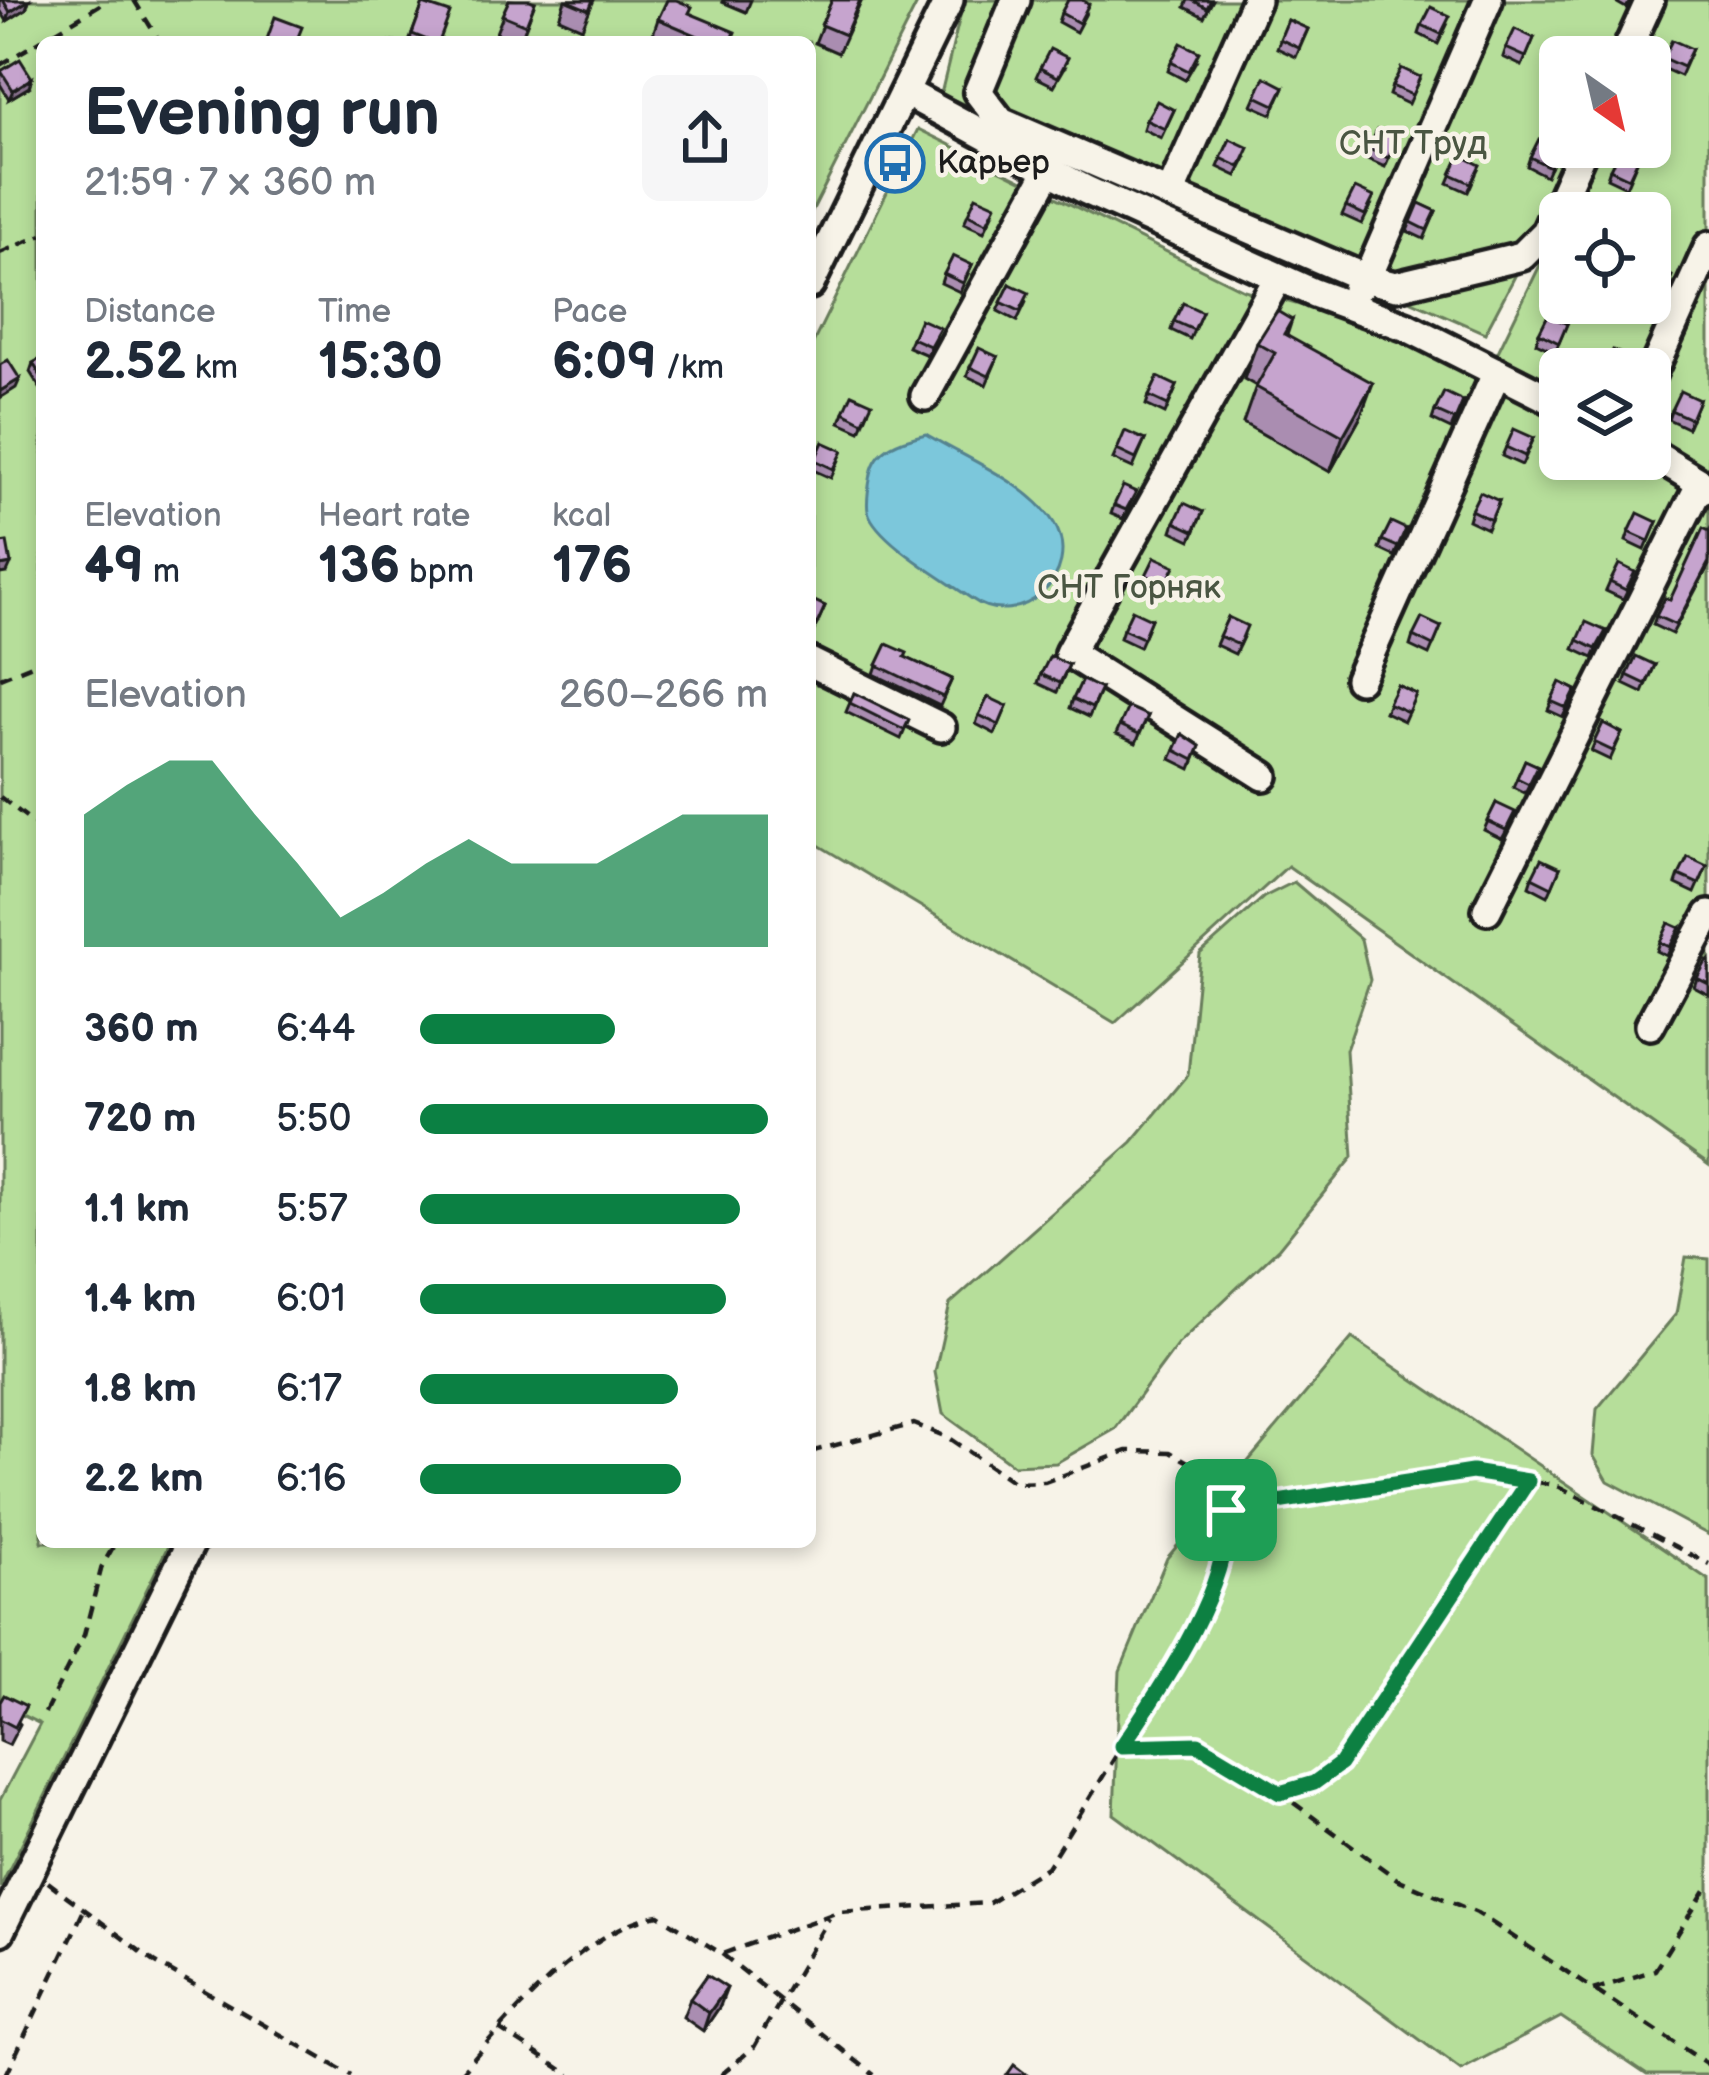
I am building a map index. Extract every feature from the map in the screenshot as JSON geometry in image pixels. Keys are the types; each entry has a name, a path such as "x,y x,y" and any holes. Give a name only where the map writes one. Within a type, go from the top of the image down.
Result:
{"street":[{"path":"816,272 949,0"},
{"path":"1016,0 978,92 1001,122 1367,279 1396,286 1522,256 1546,232 1575,168"},
{"path":"1170,194 1256,0"},
{"path":"1339,304 1367,279 1488,0"},
{"path":"1634,36 1650,0"},
{"path":"905,92 1049,170 1278,278 1407,327 1539,393"},
{"path":"925,396 1049,170"},
{"path":"1663,348 1709,246"},
{"path":"1264,776 1069,653 1278,278"},
{"path":"1358,679 1497,372"},
{"path":"1487,910 1705,486 1671,465"},
{"path":"816,665 941,727"},
{"path":"1650,1025 1709,915"},
{"path":"0,1931 188,1548"}],"path":[{"path":"47,36 108,0"},
{"path":"134,0 156,36"},
{"path":"0,64 36,43"},
{"path":"0,253 36,238"},
{"path":"0,678 36,663"},
{"path":"0,797 36,825"},
{"path":"722,1954 831,1915 989,1903 1047,1867 1159,1692 1212,1583 1229,1533 1226,1510 1199,1468 1162,1451 1127,1451 1045,1482 1015,1483 946,1437 914,1424 816,1450"},
{"path":"1226,1510 1472,1472 1556,1485 1709,1564"},
{"path":"1280,1793 1314,1783 1340,1764 1528,1481"},
{"path":"45,1713 84,1635 102,1566 112,1548"},
{"path":"1122,1746 1198,1744 1280,1793 1396,1879 1477,1913 1709,2065"},
{"path":"30,1869 156,1963 351,2075"},
{"path":"1593,1990 1655,1970 1709,1883"},
{"path":"6,2075 84,1910"},
{"path":"459,2075 499,2029 626,1920 658,1915 722,1954 874,2075"},
{"path":"721,2075 754,2047 831,1915"},
{"path":"499,2029 570,2075"}],"green space":[{"path":"0,0 919,0 816,203 816,36 36,36 36,1548 167,1548 0,1888 0,1800 40,1724 0,1704"},
{"name":"СНТ Труд","path":"964,0 1660,0 1641,36 1539,36 1539,168 1572,168 1559,192 1539,192 1539,231 1485,333 941,94"},
{"name":"СНТ Горняк","path":"1667,0 1709,0 1709,1165 1288,866 1115,1023 816,844 816,337 918,129 1244,290 1495,358 1539,267 1539,324 1671,324 1671,192 1575,192 1587,168 1671,168 1671,36 1650,36"},
{"path":"1294,882 1361,939 1370,980 1346,1050 1353,1157 1279,1248 1178,1344 1115,1429 1056,1463 1013,1465 943,1414 935,1372 950,1304 1132,1142 1188,1075 1200,954 1264,897"},
{"path":"1686,1257 1709,1259 1709,1535 1608,1481 1593,1455 1597,1409 1676,1314"},
{"path":"1352,1338 1709,1580 1709,2075 1647,2075 1561,2017 1461,2070 1114,1814 1120,1671 1167,1558"}],"water":[{"path":"926,434 1013,484 1054,523 1061,561 1042,593 1027,603 990,608 972,599 897,547 873,522 868,497 878,457 899,442"}],"building":[{"path":"3,0 29,0 10,12"},
{"path":"509,0 535,2 526,25 502,15"},
{"path":"565,0 593,0 589,10"},
{"path":"667,0 676,0 692,7 689,13 735,32 733,36 698,36 658,19"},
{"path":"832,0 860,0 845,35 821,25"},
{"path":"1068,0 1089,4 1079,23 1061,13"},
{"path":"423,4 450,13 441,36 412,34"},
{"path":"1431,7 1450,16 1441,34 1422,25"},
{"path":"275,17 302,27 298,36 268,36"},
{"path":"1288,20 1308,29 1299,48 1280,39"},
{"path":"1515,29 1534,38 1526,57 1506,48"},
{"path":"1671,42 1692,49 1683,67 1671,62"},
{"path":"1181,43 1199,52 1189,71 1171,62"},
{"path":"1050,49 1068,58 1058,77 1040,68"},
{"path":"20,59 32,78 13,90 1,71"},
{"path":"1401,68 1420,77 1412,95 1392,86"},
{"path":"1265,77 1284,87 1275,105 1256,96"},
{"path":"1157,101 1174,110 1165,129 1146,120"},
{"path":"1377,130 1397,139 1388,158 1369,149"},
{"path":"1230,139 1249,148 1240,167 1221,158"},
{"path":"1539,139 1539,162 1530,157"},
{"path":"1460,155 1480,165 1471,183 1451,174"},
{"path":"1610,168 1634,168 1629,178"},
{"path":"1355,188 1374,197 1365,215 1346,206"},
{"path":"976,196 996,205 987,223 968,214"},
{"path":"1419,203 1436,211 1427,230 1411,222"},
{"path":"953,256 972,265 963,283 944,274"},
{"path":"1010,284 1029,293 1020,311 1001,302"},
{"path":"1183,303 1202,312 1194,330 1174,321"},
{"path":"1277,311 1292,320 1284,334 1373,383 1343,436 1256,387 1275,353 1257,343"},
{"path":"920,319 940,328 930,346 912,338"},
{"path":"1544,324 1567,324 1559,343 1539,333"},
{"path":"979,348 998,357 989,376 970,367"},
{"path":"8,360 20,379 0,391 0,365"},
{"path":"1158,377 1177,386 1168,405 1149,396"},
{"path":"1680,391 1699,400 1691,419 1671,410"},
{"path":"1444,392 1463,401 1455,420 1435,411"},
{"path":"852,394 872,403 863,422 844,412"},
{"path":"1514,429 1534,438 1525,456 1506,447"},
{"path":"1125,431 1145,440 1136,459 1117,450"},
{"path":"823,442 843,451 834,469 816,458"},
{"path":"1123,486 1136,492 1126,510 1114,505"},
{"path":"1480,492 1499,501 1491,520 1471,510"},
{"path":"1184,503 1203,512 1194,531 1175,522"},
{"path":"1638,513 1657,522 1649,541 1629,532"},
{"path":"1391,522 1406,529 1398,547 1382,540"},
{"path":"1703,528 1709,531 1709,562 1676,625 1656,616 1665,598 1670,600"},
{"path":"7,542 11,564 0,566 0,543"},
{"path":"1155,557 1175,566 1166,584 1146,575"},
{"path":"1619,564 1635,572 1626,590 1610,582"},
{"path":"816,602 825,606 816,624"},
{"path":"1132,610 1151,619 1143,638 1123,629"},
{"path":"1228,617 1247,626 1239,645 1219,636"},
{"path":"1422,618 1441,627 1433,646 1413,636"},
{"path":"1586,622 1606,631 1596,649 1578,640"},
{"path":"887,644 952,679 943,697 877,665"},
{"path":"1050,656 1069,665 1060,683 1041,674"},
{"path":"1636,656 1655,665 1646,684 1627,675"},
{"path":"1082,680 1101,689 1092,708 1073,699"},
{"path":"1560,682 1576,690 1567,708 1551,701"},
{"path":"1397,685 1416,694 1408,712 1388,703"},
{"path":"854,693 909,720 904,730 850,703"},
{"path":"988,697 1007,706 999,725 979,715"},
{"path":"1128,707 1148,716 1139,734 1120,725"},
{"path":"1603,723 1622,733 1613,751 1594,742"},
{"path":"1182,734 1200,746 1194,760 1175,750"},
{"path":"1525,760 1538,766 1529,784 1517,778"},
{"path":"1496,803 1515,812 1506,830 1487,821"},
{"path":"1688,857 1707,866 1699,884 1679,875"},
{"path":"1541,859 1560,868 1552,887 1532,877"},
{"path":"1669,923 1680,928 1670,947 1660,942"},
{"path":"1709,961 1709,984 1697,978"},
{"path":"4,1695 26,1706 15,1727 0,1719"},
{"path":"707,1975 727,1988 709,2013 690,1999"},
{"path":"1014,2065 1027,2075 1007,2075"}],"place":[{"name":"Карьер","path":"895,163"}],"route":[{"path":"1472,1472 1528,1481 1340,1764 1314,1783 1280,1793 1198,1744 1122,1746 1159,1692 1212,1583 1229,1533 1226,1510 1472,1472"}]}
